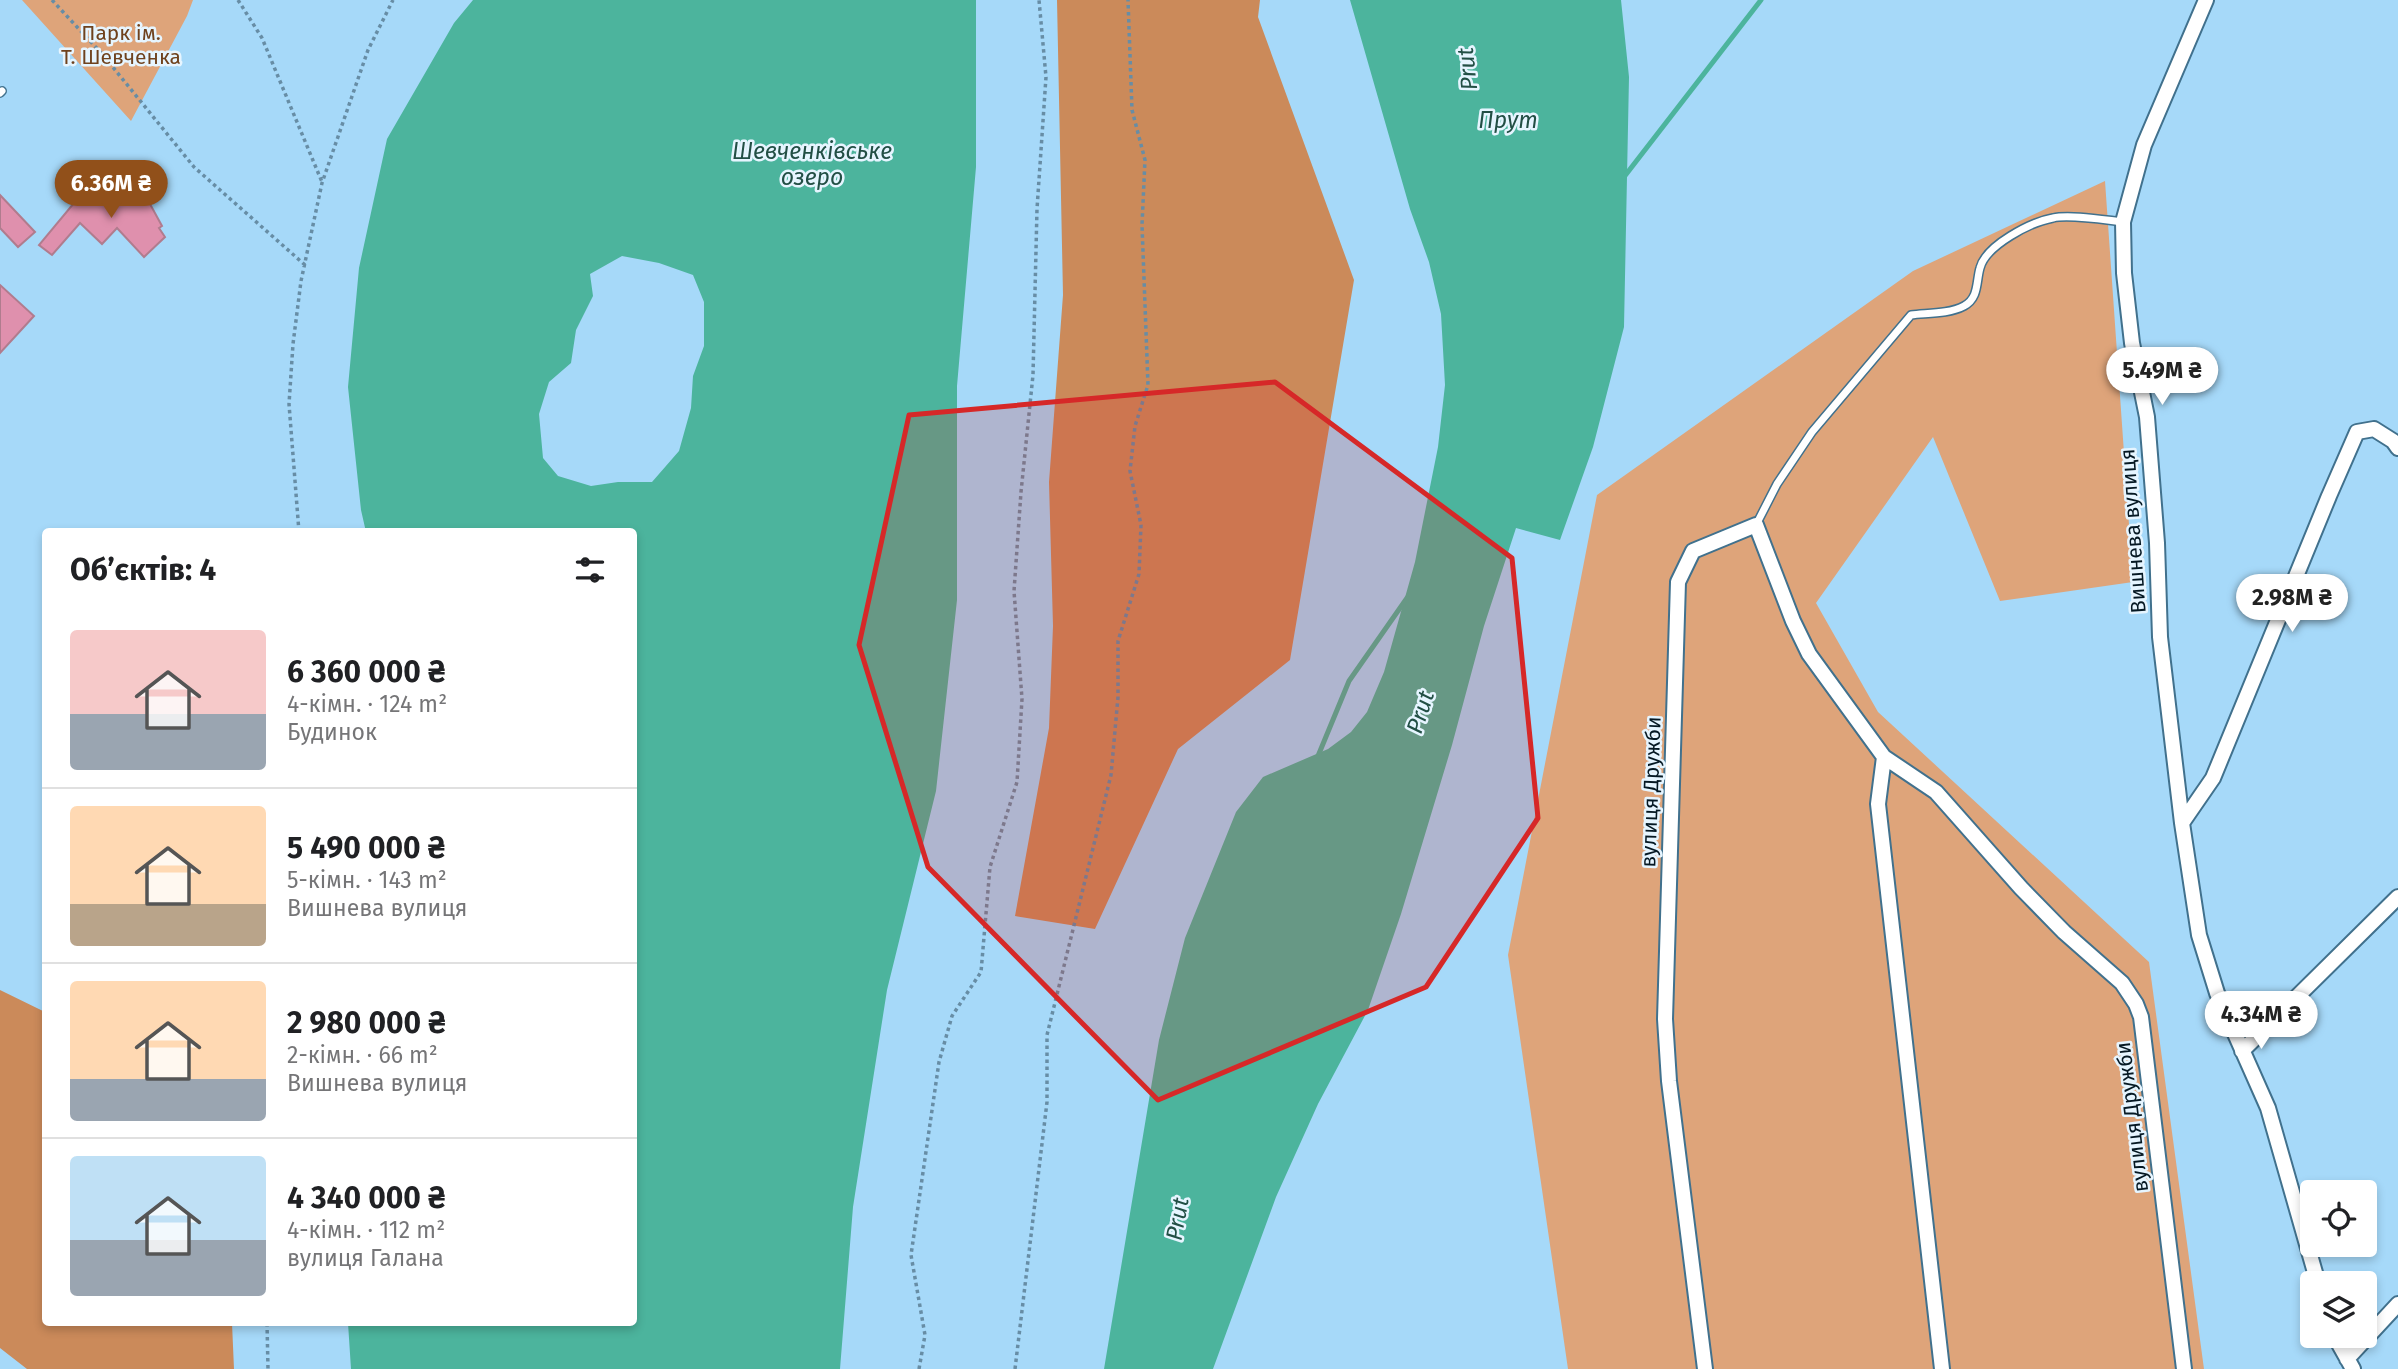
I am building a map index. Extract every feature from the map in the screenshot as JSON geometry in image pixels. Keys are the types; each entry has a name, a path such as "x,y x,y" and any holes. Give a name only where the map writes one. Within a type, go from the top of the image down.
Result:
{"street":[{"name":"Вишнева вулиця","path":"2206,0 2144,145 2123,222 2124,273 2132,343 2147,417 2157,543 2160,637 2182,823 2199,935 2217,993 2268,1108 2315,1271"},
{"path":"2182,823 2213,778 2357,432 2374,429 2387,436 2398,448"},
{"name":"вулиця Дружби","path":"1705,1369 1669,1081 1665,1019 1678,582 1693,551 1756,526 1793,621 1809,654 1884,757 1936,792 2021,888 2064,932 2122,983 2136,1004 2141,1017 2184,1369"},
{"path":"1884,757 1878,804 1942,1369"},
{"path":"2242,1051 2398,897"},
{"path":"2341,1348 2350,1364 2398,1304"}],"lane":[{"path":"1756,526 1777,484 1812,432 1911,315 1965,305 1974,295 1980,266 1989,252 2035,224 2055,217 2123,222"}],"path":[{"path":"52,0 103,55 194,167 304,265"},
{"path":"239,0 262,38 322,183"},
{"path":"299,528 289,404 293,344 304,265 322,183 368,50 393,0"},
{"path":"919,1369 925,1335 911,1255 939,1062 952,1016 981,972 990,867 1017,782 1022,699 1014,591 1033,375 1037,208 1046,78 1038,0"},
{"path":"1014,1369 1047,1102 1047,1035 1111,775 1118,697 1118,641 1139,574 1141,525 1130,471 1135,426 1149,384 1142,225 1145,160 1132,110 1128,0"},
{"path":"267,1326 268,1369"}],"highlighted area":[{"path":"1275,382 1512,558 1538,818 1426,987 1158,1100 928,867 859,645 909,415"}],"green space":[{"name":"Парк ім. Т. Шевченка","path":"22,0 193,0 131,121"},
{"path":"2105,181 2133,582 2000,601 1933,437 1816,603 1878,712 2149,962 2204,1369 1568,1369 1508,955 1597,495 1913,271"}],"shaded area":[{"path":"1057,0 1260,0 1258,17 1354,280 1290,660 1178,749 1095,929 1015,916 1049,728 1053,626 1049,482 1063,295"},
{"path":"0,990 42,1011 42,1326 232,1326 234,1369 27,1369 0,1348"}],"water":[{"name":"Шевченківське озеро","path":"473,0 976,0 976,167 957,386 957,600 936,791 887,990 853,1207 840,1369 351,1369 348,1326 637,1326 637,528 365,528 348,387 359,268 387,139 454,23","holes":["622,256 659,263 693,275 704,302 704,346 693,376 691,408 679,451 652,482 618,482 591,486 558,476 543,458 539,414 549,382 571,363 576,330 593,296 590,274"]},
{"name":"Прут","path":"1350,0 1621,0 1629,77 1624,327 1593,447 1560,540 1516,528 1484,626 1452,745 1401,914 1368,1010 1318,1104 1276,1197 1213,1369 1104,1369 1159,1040 1185,938 1236,812 1263,777 1328,749 1351,732 1367,712 1384,672 1415,562 1438,447 1445,385 1441,314 1429,262 1410,209"}],"building":[{"path":"138,182 162,226 159,228 165,237 144,257 117,228 102,244 80,223 52,255 39,245 84,191 97,202 103,195 107,199"},
{"path":"0,195 35,232 18,247 0,228"},
{"path":"0,285 34,316 0,353"}],"waterway":[{"path":"1624,177 1761,0"},
{"path":"1318,756 1349,681 1407,598"}],"water label":[{"name":"Prut","path":"1467,69"},
{"name":"Prut","path":"1420,712"},
{"name":"Prut","path":"1177,1219"}]}
